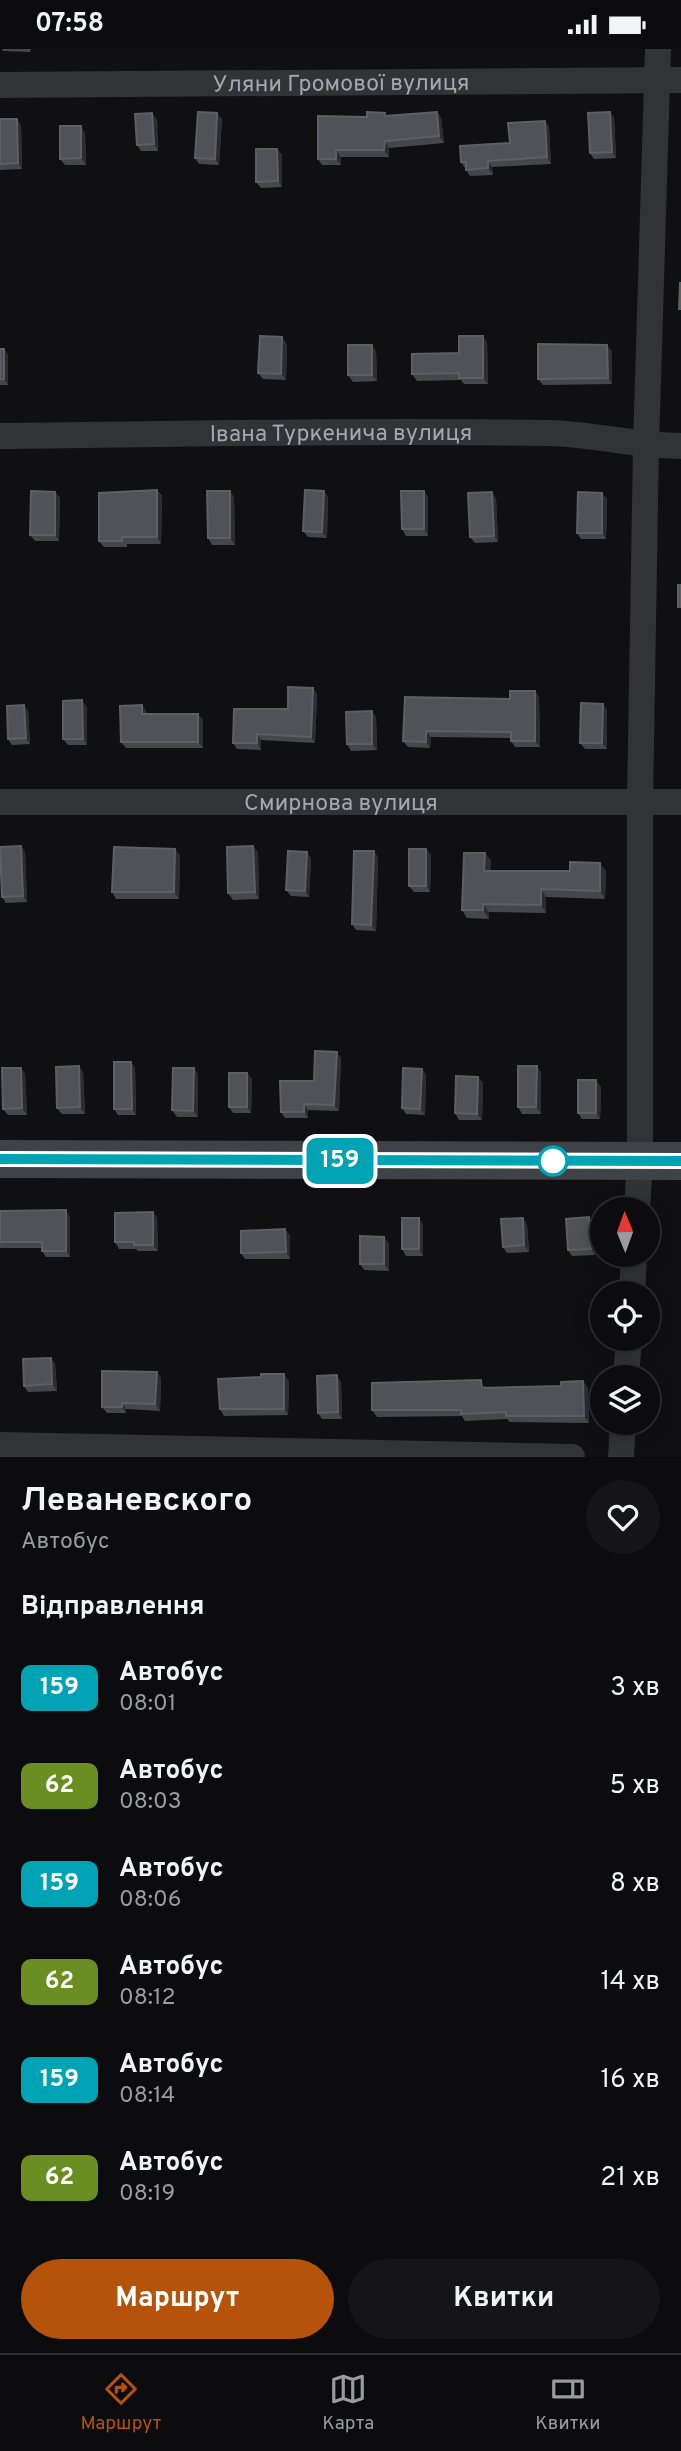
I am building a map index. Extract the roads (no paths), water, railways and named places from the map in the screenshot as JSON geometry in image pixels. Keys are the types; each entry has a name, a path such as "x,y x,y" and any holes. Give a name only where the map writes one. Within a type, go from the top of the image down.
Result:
{"street":[{"path":"638,1197 646,446 668,81 658,49"},
{"name":"Уляни Громової вулиця","path":"0,85 668,81"},
{"name":"Івана Туркенича вулиця","path":"0,436 394,431 581,434 646,446 681,446"},
{"name":"Смирнова вулиця","path":"0,802 681,802"},
{"path":"0,1159 681,1161"},
{"path":"621,1457 622,1435"},
{"path":"0,1445 572,1457"}]}
